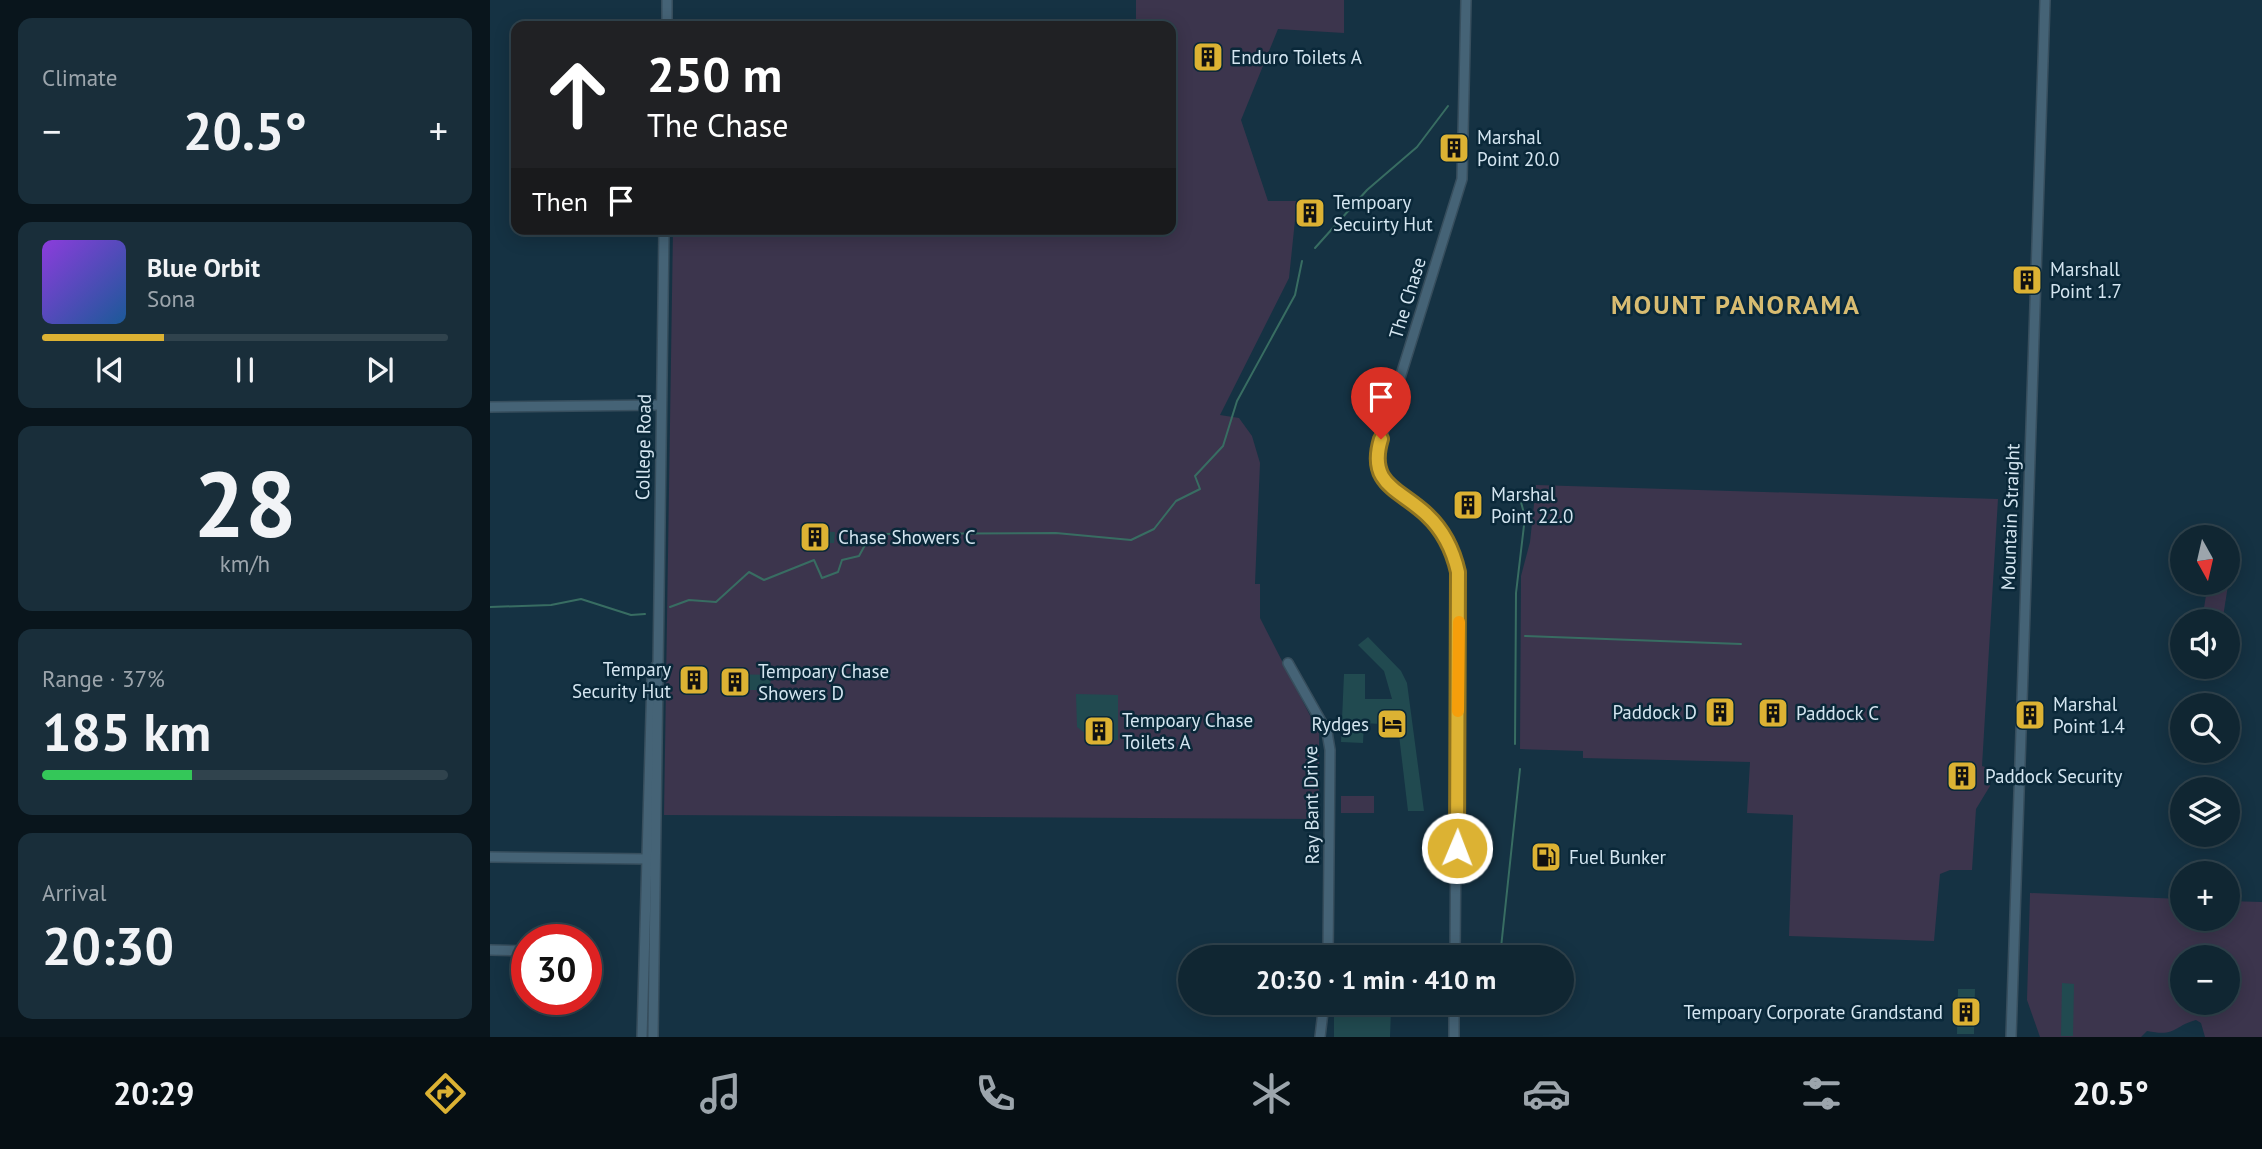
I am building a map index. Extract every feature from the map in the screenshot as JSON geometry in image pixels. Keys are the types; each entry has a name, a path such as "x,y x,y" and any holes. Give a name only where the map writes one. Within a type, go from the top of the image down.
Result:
{"street":[{"path":"667,0 667,21"},
{"name":"The Chase","path":"1455,945 1459,577 1454,557 1441,532 1427,515 1386,482 1377,461 1381,439 1459,191 1464,124 1465,0"},
{"name":"Mountain Straight","path":"2011,1036 2045,0"},
{"name":"College Road","path":"642,1037 645,859 653,802 660,678 656,666 664,235"},
{"path":"490,407 661,405"},
{"name":"Ray Bant Drive","path":"1288,663 1323,723 1330,750 1328,945"},
{"name":"College Road","path":"653,802 657,859 653,1037"},
{"path":"490,857 657,859"},
{"path":"490,950 511,951"},
{"path":"1320,1037 1323,1015"},
{"path":"1454,1015 1454,1037"}],"shaded area":[{"path":"1136,0 1344,0 1344,33 1278,29 1241,120 1268,201 1297,201 1289,278 1220,415 1239,418 1252,436 1260,463 1255,584 1260,584 1260,618 1319,733 1319,819 664,815 673,235 1176,235 1176,21 1136,21"},
{"path":"1536,485 1998,499 1982,766 1991,769 1990,786 1976,809 1972,870 1950,870 1940,874 1934,941 1789,936 1793,815 1747,813 1750,762 1583,758 1583,751 1520,749 1521,576 1530,542"},
{"path":"2206,595 2226,595 2224,609 2204,609"},
{"path":"1341,796 1374,796 1374,813 1341,813"},
{"path":"2030,893 2170,899 2170,931 2240,931 2240,901 2262,902 2262,1037 2205,1037 2201,1023 2196,1020 2170,1032 2147,1031 2141,1037 2040,1037 2027,1000"}],"building":[{"path":"808,531 835,532 834,543 808,543"},
{"name":"Rydges","path":"1368,637 1401,671 1407,683 1424,811 1408,811 1399,735 1380,724 1364,723 1363,743 1341,742 1344,674 1365,674 1365,699 1392,699 1384,671 1358,645"},
{"path":"722,674 771,675 770,690 720,690"},
{"path":"1076,694 1118,695 1118,740 1094,740 1077,727"},
{"name":"Paddock D","path":"1706,705 1734,705 1734,719 1706,718"},
{"name":"Paddock C","path":"1759,706 1787,707 1787,721 1759,720"},
{"path":"2062,983 2074,984 2073,1036 2061,1036"},
{"name":"Tempoary Corporate Grandstand","path":"1958,989 1975,989 1974,1034 1957,1034"},
{"path":"1334,1015 1391,1015 1390,1037 1334,1037"}],"waterway":[{"path":"1315,248 1367,190 1417,147 1448,106"},
{"path":"670,607 689,600 716,602 749,572 764,580 814,560 822,578 838,572 842,560 859,556 871,534 1056,533 1131,540 1154,529 1176,501 1200,489 1195,476 1223,446 1237,401 1295,295 1302,261"},
{"path":"1515,744 1516,593 1525,517 1518,491"},
{"path":"490,607 551,605 581,599 631,615 645,614"},
{"path":"1525,636 1741,644"},
{"path":"1501,945 1520,769"}],"slow traffic":[{"path":"1458,711 1459,622"}],"place":[{"name":"Enduro Toilets A","path":"1208,57"},
{"name":"Marshal Point 20.0","path":"1454,148"},
{"name":"Tempoary Secuirty Hut","path":"1310,213"},
{"name":"Marshall Point 1.7","path":"2027,280"},
{"name":"Marshal Point 22.0","path":"1468,505"},
{"name":"Chase Showers C","path":"815,537"},
{"name":"Tempary Security Hut","path":"694,680"},
{"name":"Tempoary Chase Showers D","path":"735,682"},
{"name":"Paddock D","path":"1720,712"},
{"name":"Paddock C","path":"1773,713"},
{"name":"Marshal Point 1.4","path":"2030,715"},
{"name":"Rydges","path":"1392,724"},
{"name":"Tempoary Chase Toilets A","path":"1099,731"},
{"name":"Paddock Security","path":"1962,776"},
{"name":"Fuel Bunker","path":"1546,857"},
{"name":"Tempoary Corporate Grandstand","path":"1966,1012"}],"district":[{"name":"MOUNT PANORAMA","path":"1736,305"}],"route":[{"path":"1381,439 1377,461 1381,477 1434,522 1451,548 1458,572 1460,608 1457,848"}]}
